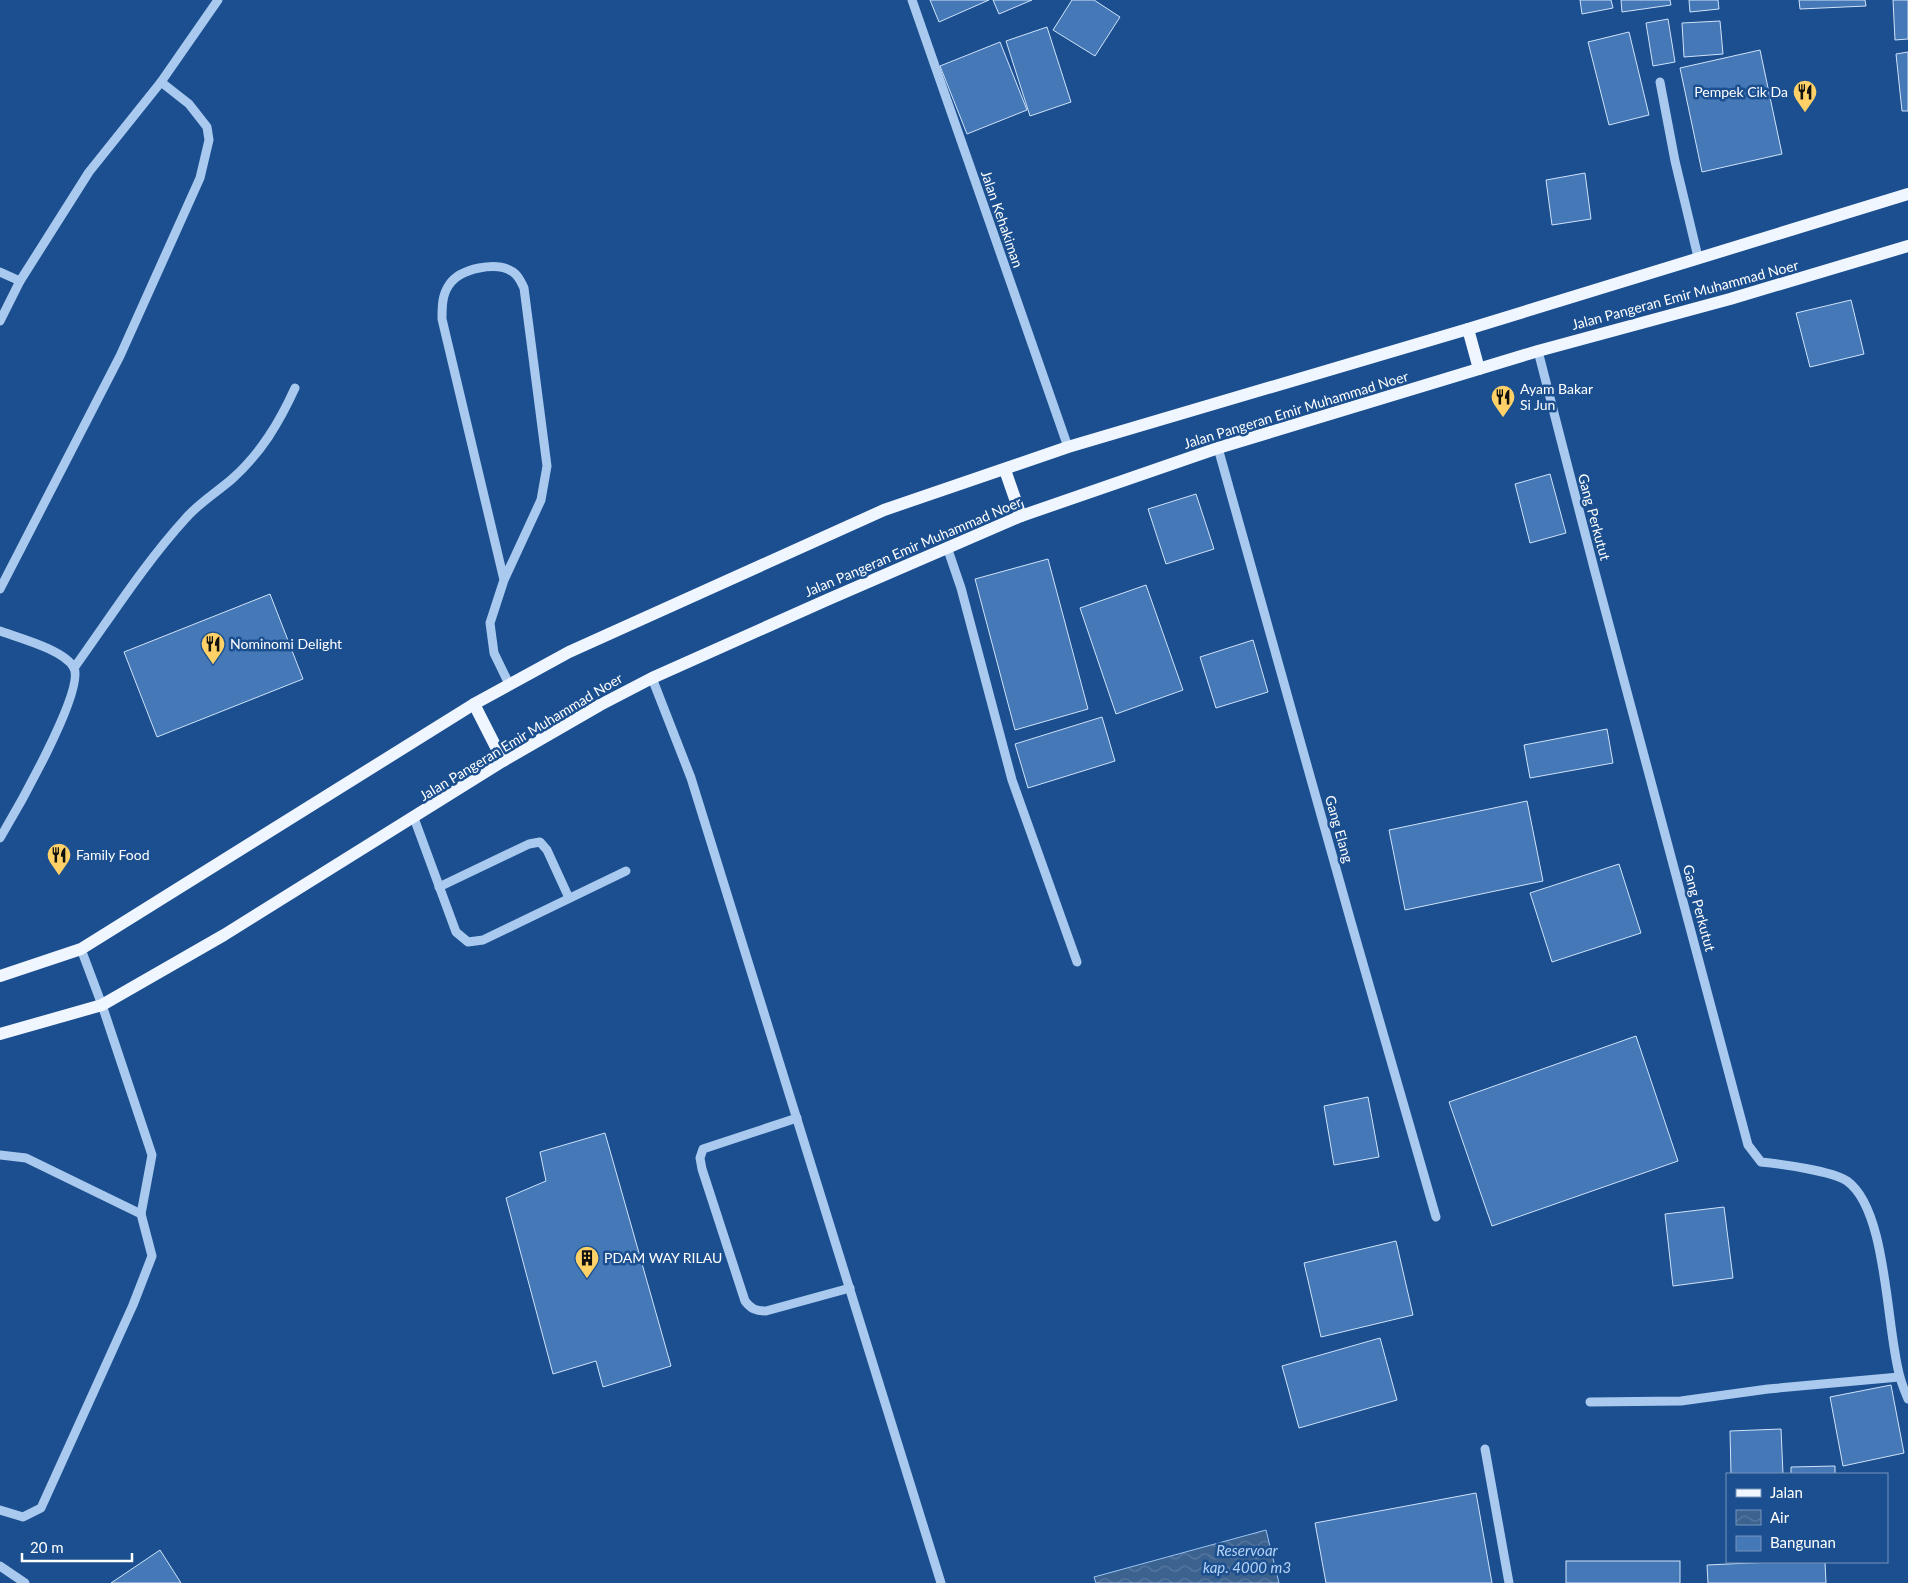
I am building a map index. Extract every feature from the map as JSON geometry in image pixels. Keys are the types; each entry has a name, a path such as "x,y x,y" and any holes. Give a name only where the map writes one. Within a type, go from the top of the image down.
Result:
{"main road":[{"name":"Jalan Pangeran Emir Muhammad Noer","path":"0,976 81,949 509,684 598,638 884,510 1068,447 1468,329 1908,194"},
{"name":"Jalan Pangeran Emir Muhammad Noer","path":"0,1034 102,1005 224,935 503,761 600,704 652,678 1021,516 1218,448 1538,350 1730,299 1908,246"},
{"path":"1468,329 1479,369"},
{"path":"1005,470 1021,516"},
{"path":"474,704 503,761"}],"street":[{"path":"0,321 20,281 89,172 161,82 218,0"},
{"name":"Jalan Kehakiman","path":"912,0 1068,447"},
{"path":"0,590 120,356 200,178 209,140 207,127 189,104 161,82"},
{"path":"1660,82 1675,161 1698,257"},
{"path":"504,580 442,318 442,302 449,284 457,276 469,269 504,268 517,275 524,288 547,466 541,500 504,580 490,624 490,635 494,653 509,684"},
{"path":"0,272 20,281"},
{"name":"Gang Perkutut","path":"1538,350 1595,572 1748,1145 1762,1162 1808,1169 1847,1181 1862,1199 1870,1217 1880,1256 1899,1377 1908,1399"},
{"path":"74,668 160,548 188,516 233,478 267,442 282,418 295,388"},
{"name":"Gang Elang","path":"1218,448 1345,903 1436,1217"},
{"path":"947,547 961,588 1012,780 1077,962"},
{"path":"0,631 47,648 65,658 74,668 76,681 56,735 0,838"},
{"path":"652,678 691,778 941,1583"},
{"path":"414,818 456,932 468,942 483,940 626,871"},
{"path":"439,886 528,844 540,842 547,850 569,898"},
{"path":"0,1510 23,1517 41,1508 129,1314 152,1256 141,1214 152,1155 102,1005 81,949"},
{"path":"797,1118 703,1149 700,1158 702,1169 744,1300 750,1308 766,1311 850,1288"},
{"path":"0,1155 26,1158 141,1214"},
{"path":"1590,1402 1681,1401 1768,1389 1899,1377"},
{"path":"1485,1449 1509,1583"},
{"path":"0,1566 25,1583"}],"water":[{"name":"Reservoar kap. 4000 m3","path":"1266,1530 1279,1583 1096,1583 1094,1577"}],"building":[{"path":"930,0 989,0 939,22"},
{"path":"993,0 1032,0 999,14"},
{"path":"1072,0 1094,0 1120,17 1095,56 1053,30"},
{"path":"1580,0 1611,0 1613,8 1582,14"},
{"path":"1621,0 1670,0 1671,5 1622,12"},
{"path":"1689,0 1718,0 1719,9 1690,12"},
{"path":"1799,0 1865,0 1866,6 1800,9"},
{"path":"1893,0 1908,0 1908,39 1895,40"},
{"path":"1668,19 1675,62 1653,66 1646,23"},
{"path":"1720,21 1723,54 1684,57 1682,23"},
{"path":"1047,27 1071,102 1030,116 1006,41"},
{"path":"1629,32 1649,115 1609,125 1588,42"},
{"path":"1000,42 1027,110 967,134 940,66"},
{"path":"1760,50 1782,154 1702,172 1680,68"},
{"path":"1908,52 1908,111 1902,111 1896,54"},
{"path":"1585,173 1591,219 1552,225 1546,180"},
{"path":"1851,300 1864,354 1810,367 1796,313"},
{"path":"1550,474 1566,533 1530,543 1515,484"},
{"path":"1196,494 1214,549 1166,564 1148,509"},
{"path":"1048,559 1088,709 1015,730 975,579"},
{"path":"1146,585 1183,690 1116,714 1080,608"},
{"name":"Nominomi Delight","path":"270,594 303,679 157,737 124,652"},
{"path":"1253,640 1268,692 1216,708 1200,657"},
{"path":"1102,717 1115,761 1028,788 1015,744"},
{"path":"1607,729 1613,763 1530,778 1524,745"},
{"path":"1527,801 1543,881 1405,910 1389,830"},
{"path":"1619,864 1641,933 1552,962 1530,893"},
{"path":"1636,1036 1678,1161 1492,1226 1449,1102"},
{"path":"1368,1097 1379,1157 1334,1165 1324,1106"},
{"name":"PDAM WAY RILAU","path":"605,1133 671,1366 603,1387 596,1361 553,1374 506,1198 546,1181 540,1152"},
{"path":"1724,1207 1733,1278 1673,1286 1665,1214"},
{"path":"1396,1241 1413,1315 1321,1337 1304,1263"},
{"path":"1380,1338 1397,1400 1299,1428 1282,1366"},
{"path":"1891,1385 1904,1453 1843,1466 1830,1397"},
{"path":"1781,1429 1783,1473 1731,1473 1730,1431"},
{"path":"1835,1466 1835,1473 1791,1473 1791,1467"},
{"path":"1476,1493 1492,1583 1326,1583 1315,1523"},
{"path":"160,1550 181,1583 111,1583"},
{"path":"1566,1561 1680,1561 1680,1583 1566,1583"},
{"path":"1825,1563 1826,1583 1708,1583 1707,1565"}],"place":[{"name":"Pempek Cik Da","path":"1805,113"},
{"name":"Ayam Bakar Si Jun","path":"1503,418"},
{"name":"Nominomi Delight","path":"213,665"},
{"name":"Family Food","path":"59,876"},
{"name":"PDAM WAY RILAU","path":"587,1279"}]}
